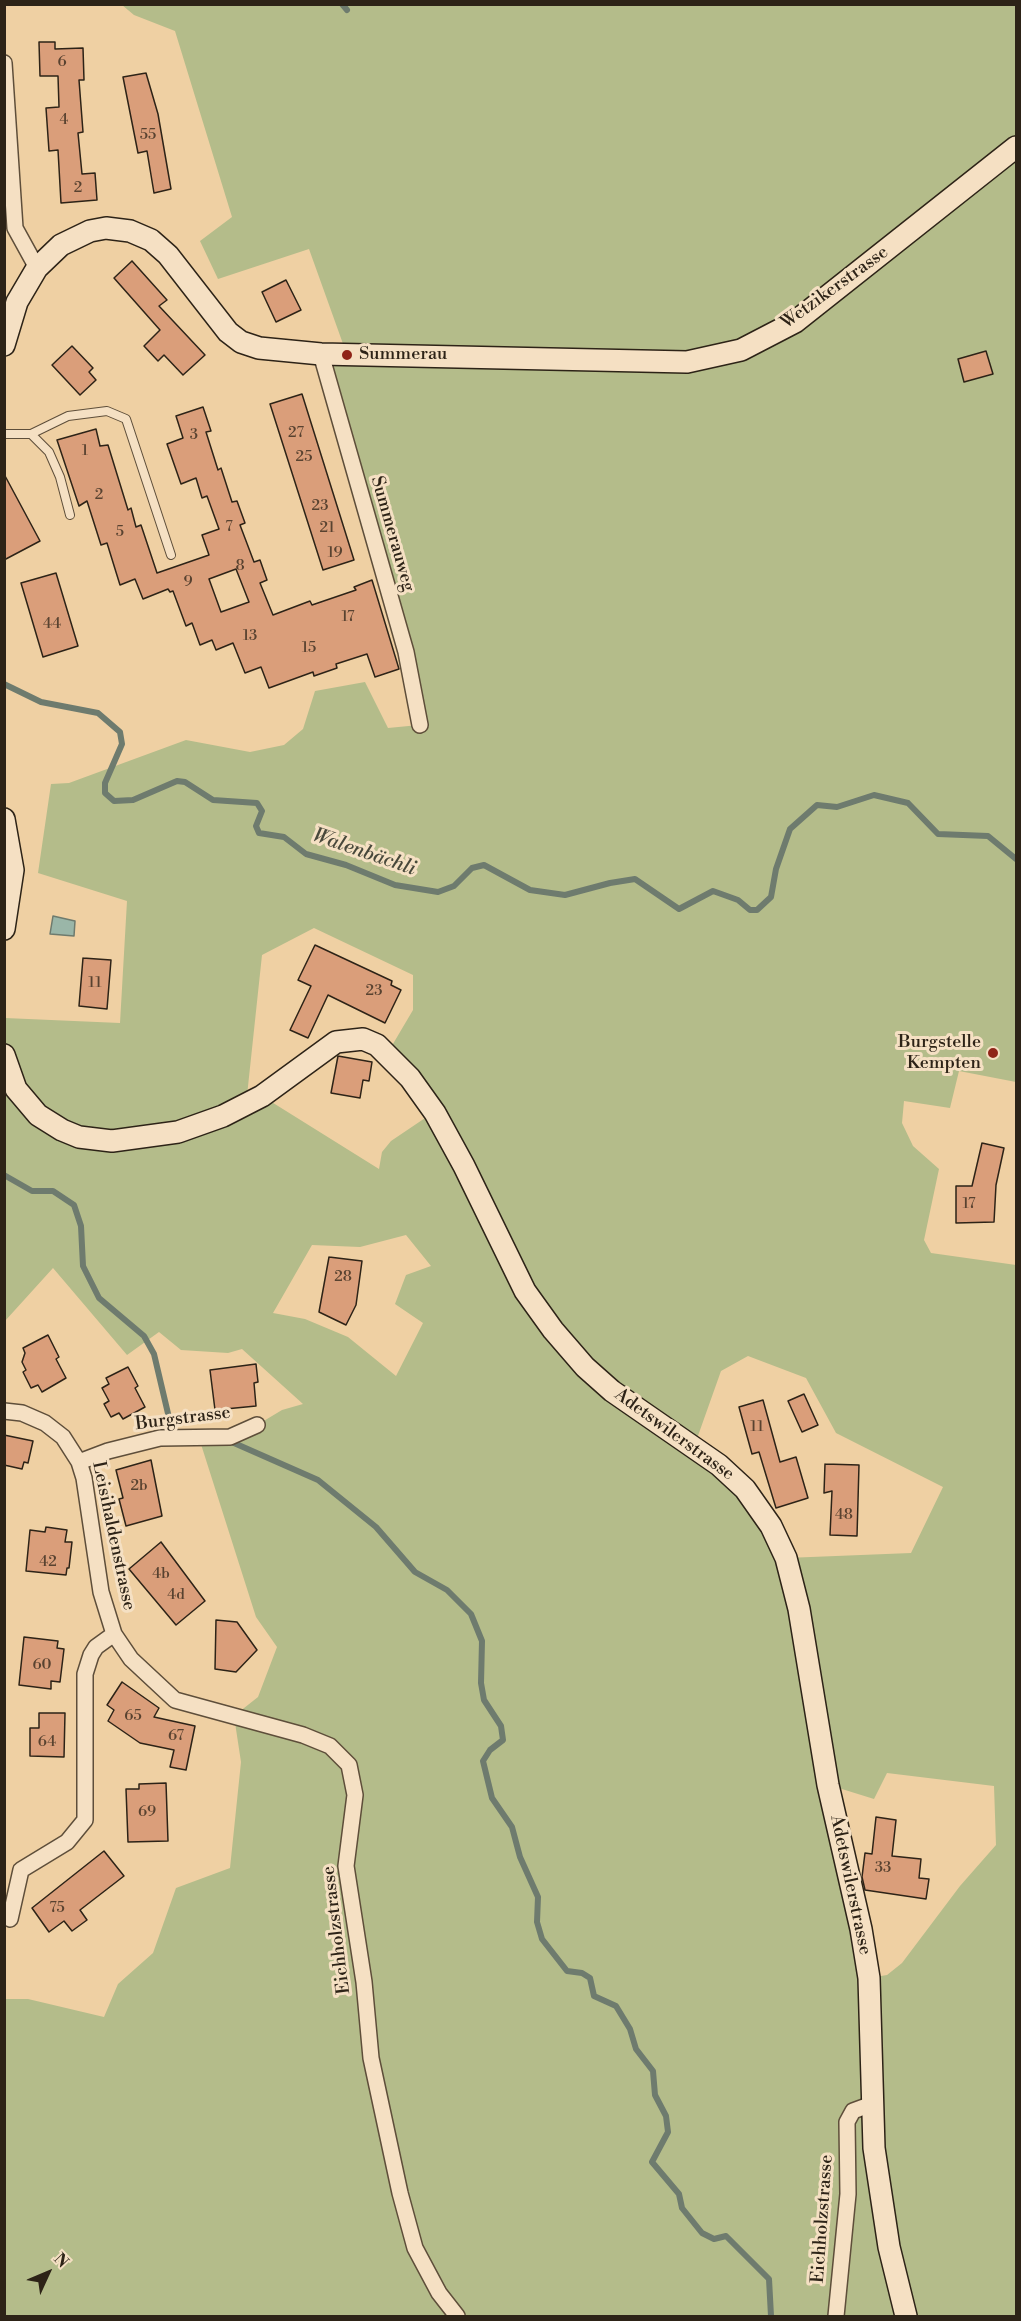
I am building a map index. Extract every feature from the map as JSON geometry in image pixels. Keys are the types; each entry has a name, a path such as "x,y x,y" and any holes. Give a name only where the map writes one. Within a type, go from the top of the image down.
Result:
{"street":[{"path":"4,63 15,228 37,268"},
{"name":"Wetzikerstrasse","path":"4,345 17,302 37,268 61,245 90,231 106,228 130,231 151,240 168,255 215,317 241,342 286,352 321,354 687,362 741,350 795,322 1017,147"},
{"name":"Summerauweg","path":"321,354 406,652 420,725"},
{"path":"4,819 13,870 4,929"},
{"name":"Adetswilerstrasse","path":"4,1055 16,1089 38,1115 62,1130 96,1141 154,1137 198,1126 224,1116 283,1083 336,1042 363,1039 377,1045 410,1078 435,1113 464,1166 525,1291 553,1330 585,1367 612,1391 733,1476 745,1488 771,1526 786,1558 799,1610 828,1785 868,1968 872,2104 882,2209 906,2316"},
{"name":"Leisihaldenstrasse","path":"4,1411 22,1413 45,1422 63,1437 79,1462 84,1478 101,1592 114,1634 96,1647 85,1674 85,1820 67,1842 21,1870 10,1918"},
{"name":"Burgstrasse","path":"79,1462 108,1451 160,1438 230,1437 256,1425"},
{"name":"Eichholzstrasse","path":"114,1634 131,1659 175,1700 303,1735 330,1746 350,1765 355,1795 346,1866 364,1982 371,2058 400,2193 415,2248 439,2293 457,2316"},
{"name":"Eichholzstrasse","path":"836,2316 848,2194 847,2122 853,2111 872,2104"}],"lane":[{"path":"4,434 31,434 68,416 107,411 126,419 171,555"},
{"path":"31,434 49,452 60,477 70,515"}],"green space":[{"path":"122,5 1016,5 1016,1082 959,1071 950,1108 904,1101 902,1123 913,1146 939,1169 924,1240 931,1253 1016,1265 1016,2316 5,2316 5,1999 28,1999 104,2017 118,1984 153,1953 176,1888 230,1868 241,1762 234,1716 258,1697 277,1647 256,1617 199,1438 257,1425 282,1410 303,1404 242,1349 228,1353 181,1350 159,1332 127,1355 53,1268 5,1321 5,1018 120,1023 127,901 38,873 51,784 69,783 186,740 250,752 284,745 303,729 315,691 365,682 388,728 419,725 321,354 347,355 309,249 218,279 200,241 232,217 175,31 134,15","holes":["314,928 413,975 413,1010 387,1054 434,1112 391,1141 382,1152 379,1169 262,1096 246,1105 262,955","406,1235 431,1266 406,1275 395,1304 423,1323 396,1376 348,1337 305,1319 273,1313 312,1245 360,1247","748,1356 806,1378 836,1433 943,1487 911,1553 786,1558 771,1526 694,1447 721,1371","887,1773 994,1786 996,1845 960,1886 902,1963 887,1975 869,1978 829,1785 874,1799"]}],"shaded area":[{"path":"53,916 75,921 74,936 50,934"}],"building":[{"path":"39,42 55,42 55,49 83,48 84,80 79,80 83,132 78,133 82,174 95,173 97,200 61,203 58,150 49,151 46,108 59,107 58,76 40,76"},
{"path":"146,73 158,114 171,189 154,193 147,151 138,153 123,77"},
{"path":"132,261 167,300 159,306 205,355 183,375 164,355 158,361 144,346 160,330 114,278"},
{"path":"286,280 301,310 276,322 262,292"},
{"path":"72,346 93,368 89,372 96,380 80,395 52,365"},
{"path":"986,351 993,374 964,382 958,359"},
{"path":"302,394 354,560 323,570 270,404"},
{"path":"203,407 211,431 206,432 218,470 221,468 232,502 237,501 245,523 240,525 254,562 260,560 267,580 260,583 273,615 310,601 312,605 356,590 354,587 372,580 399,669 375,677 367,654 336,664 337,668 314,676 313,672 269,688 261,667 245,673 233,643 216,650 212,640 200,645 192,623 186,626 173,591 170,592 168,589 143,599 135,579 120,585 107,543 101,545 87,501 79,506 57,440 96,429 100,446 108,445 128,510 131,508 136,527 141,525 157,573 209,555 202,535 219,529 207,496 202,498 196,478 181,484 167,444 183,438 176,416","holes":["236,569 249,602 221,612 209,579"]},
{"path":"4,474 40,541 4,560"},
{"path":"56,573 78,646 43,657 21,583"},
{"path":"315,945 392,981 391,985 401,990 385,1023 328,995 308,1038 290,1030 311,986 298,980"},
{"path":"83,958 111,960 107,1009 79,1006"},
{"path":"338,1056 372,1062 369,1081 363,1080 360,1098 331,1093"},
{"path":"982,1143 1004,1148 996,1185 994,1222 956,1223 956,1186 972,1186"},
{"path":"329,1257 362,1261 356,1305 346,1325 319,1312"},
{"path":"48,1335 59,1357 56,1359 66,1378 42,1392 38,1385 31,1388 23,1372 26,1370 22,1362 25,1353 23,1348"},
{"path":"256,1364 258,1382 254,1383 256,1406 215,1410 210,1370"},
{"path":"128,1367 145,1407 123,1419 119,1413 111,1417 104,1404 109,1401 102,1388 109,1384 106,1378"},
{"path":"804,1394 818,1425 802,1432 788,1401"},
{"path":"763,1400 780,1462 796,1457 808,1498 776,1508 759,1452 752,1454 739,1407"},
{"path":"4,1435 33,1441 28,1463 24,1462 22,1469 4,1465"},
{"path":"151,1460 162,1516 126,1526 119,1499 123,1498 116,1470"},
{"path":"825,1464 859,1465 857,1536 830,1535 832,1491 824,1493"},
{"path":"46,1527 67,1530 65,1542 72,1542 66,1575 26,1571 30,1530 45,1532"},
{"path":"161,1542 205,1601 176,1625 129,1569"},
{"path":"216,1620 237,1622 257,1650 236,1672 215,1669"},
{"path":"24,1637 58,1641 57,1648 64,1649 60,1682 51,1681 51,1689 19,1685"},
{"path":"122,1682 159,1708 154,1717 195,1726 186,1770 170,1767 174,1750 140,1743 108,1721 114,1710 107,1705"},
{"path":"39,1713 65,1713 64,1757 30,1756 30,1728 39,1728"},
{"path":"166,1783 168,1841 128,1842 126,1789 139,1789 139,1784"},
{"path":"876,1817 896,1820 892,1856 921,1859 919,1878 929,1879 926,1899 865,1890 862,1877 865,1853 872,1854"},
{"path":"104,1851 124,1876 80,1910 87,1920 72,1931 64,1921 49,1932 32,1908"}],"waterway":[{"path":"342,4 347,10"},
{"name":"Walenbächli","path":"4,684 41,702 98,713 120,732 122,744 105,783 105,793 114,801 133,800 177,781 185,782 213,800 257,803 262,811 256,826 259,833 284,837 306,854 346,865 395,885 438,892 454,886 472,868 484,865 530,890 565,895 635,879 679,909 713,891 738,900 750,910 757,910 771,897 776,869 790,829 817,805 837,807 874,795 908,803 938,834 988,836 1016,859"},
{"path":"4,1175 32,1191 53,1191 74,1205 81,1226 83,1266 99,1298 144,1336 154,1354 170,1422"},
{"path":"234,1443 318,1480 376,1527 415,1572 447,1590 471,1614 482,1641 481,1683 484,1700 501,1726 503,1740 490,1750 483,1761 492,1798 512,1827 520,1857 538,1897 537,1922 542,1939 567,1971 582,1973 590,1978 594,1996 616,2006 630,2029 636,2049 653,2071 655,2095 666,2116 668,2132 652,2162 679,2194 682,2208 702,2233 714,2239 726,2236 769,2279 771,2316"}],"place":[{"name":"Summerau","path":"347,355"},
{"name":"Burgstelle Kempten","path":"993,1053"}]}
